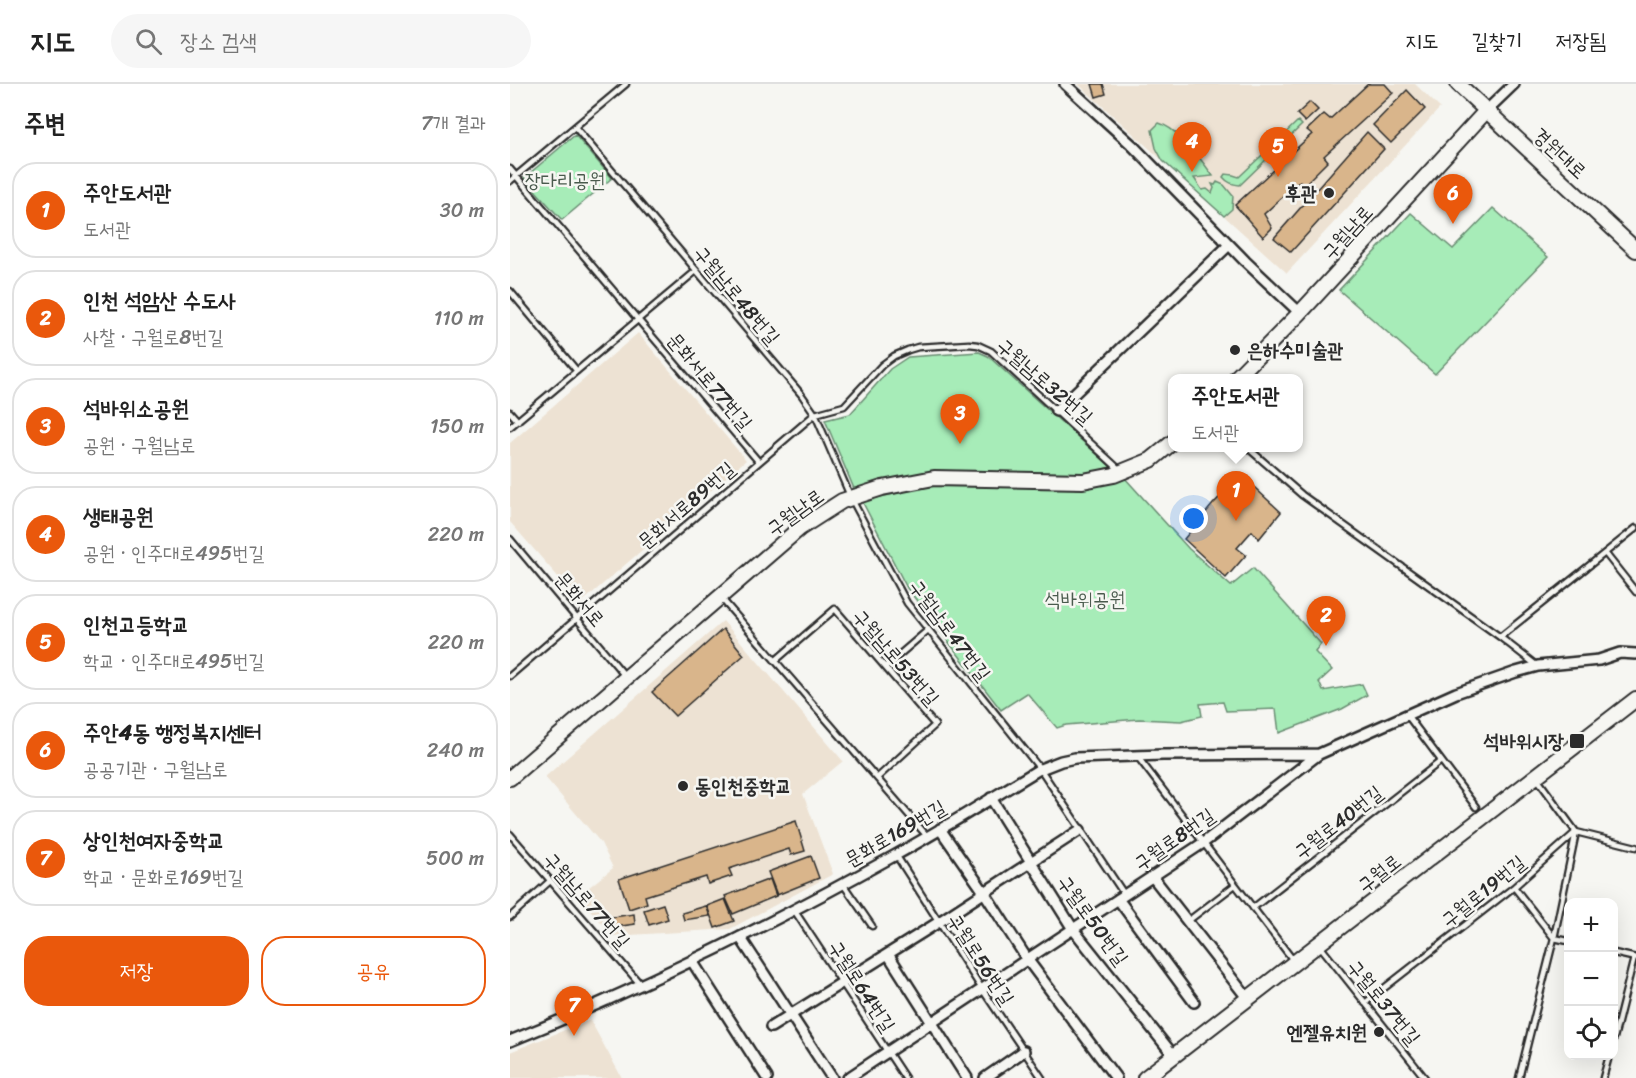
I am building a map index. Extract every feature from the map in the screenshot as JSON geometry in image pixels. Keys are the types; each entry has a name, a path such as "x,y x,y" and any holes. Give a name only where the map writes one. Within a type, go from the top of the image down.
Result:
{"street":[{"path":"1065,84 1132,145 1229,245 1300,313"},
{"name":"경원대로","path":"1458,84 1636,250"},
{"path":"1486,111 1514,84"},
{"name":"구월남로","path":"1240,374 1300,313 1486,111"},
{"path":"1056,411 1229,245"},
{"name":"구월남로","path":"510,778 800,528 842,501 882,488 934,478 1083,481 1122,472 1151,460 1168,446"},
{"name":"구월로8번길","path":"848,1078 1203,843 1319,754 1455,693 1516,672 1538,666 1599,660 1620,654 1636,654"},
{"name":"구월로","path":"1145,1078 1636,699"},
{"name":"문화로169번길","path":"510,1041 641,985 794,910 896,855 1041,770 1061,761 1075,758 1137,756 1319,754"},
{"name":"구월로50번길","path":"991,798 1073,929 1174,1056"},
{"path":"940,829 1027,959 1116,1078"},
{"path":"771,1028 1080,830"},
{"path":"1152,876 1248,999"},
{"path":"1121,897 1194,1002"},
{"path":"740,937 832,1078"},
{"path":"888,954 967,1078"},
{"path":"692,961 767,1078"},
{"path":"985,1078 1024,1051"}],"lane":[{"path":"510,181 626,84"},
{"name":"구월남로48번길","path":"575,127 801,394 814,414 851,498"},
{"name":"문화서로77번길","path":"510,169 759,462"},
{"path":"510,427 696,271"},
{"path":"510,291 577,370"},
{"name":"구월남로32번길","path":"814,414 844,406 882,365 908,350 918,347 978,345 991,351 1122,472"},
{"path":"510,412 518,421"},
{"name":"문화서로89번길","path":"511,672 814,414"},
{"path":"1254,452 1297,491 1538,666"},
{"name":"구월남로47번길","path":"851,498 907,603 1041,770 1121,897"},
{"path":"1500,637 1636,528"},
{"name":"문화서로","path":"510,539 627,678"},
{"path":"1605,553 1636,592"},
{"path":"720,598 927,836"},
{"name":"구월남로53번길","path":"775,661 835,609 935,725 877,778"},
{"path":"885,667 928,630"},
{"path":"1407,715 1476,807"},
{"path":"1137,756 1295,963"},
{"name":"구월로40번길","path":"1253,908 1441,761"},
{"path":"1536,777 1576,832 1636,847"},
{"path":"1519,1078 1554,938 1576,832"},
{"name":"구월로19번길","path":"1365,1003 1514,887 1576,832"},
{"name":"구월남로77번길","path":"510,834 641,985"},
{"name":"구월로56번길","path":"896,855 1042,1078"},
{"path":"510,917 550,881"},
{"path":"843,884 872,926"},
{"path":"1188,921 1236,885"},
{"path":"1514,887 1554,938 1564,940"},
{"name":"구월로64번길","path":"794,910 905,1078"},
{"name":"구월로37번길","path":"1319,944 1425,1078"},
{"path":"1618,954 1635,958 1618,1023"},
{"path":"1603,1078 1608,1060"}],"shaded area":[{"path":"1078,84 1415,84 1440,108 1287,273"},
{"path":"638,333 746,460 581,603 510,522 510,443"},
{"name":"동인천중학교","path":"723,621 843,761 803,794 833,874 730,929 613,936 578,896 613,868 601,843 545,777"},
{"path":"590,1020 622,1078 510,1078 510,1052"}],"green space":[{"path":"1298,121 1302,125 1240,185 1230,183 1223,177 1225,174 1239,177"},
{"path":"1159,123 1167,126 1182,138 1213,176 1194,178 1202,190 1207,189 1212,193 1214,188 1212,184 1215,185 1217,182 1224,185 1233,196 1232,209 1224,216 1163,161 1156,148 1152,130"},
{"name":"장다리공원","path":"575,135 612,178 562,220 524,178"},
{"path":"1493,208 1548,257 1435,374 1339,290 1411,213 1453,249"},
{"path":"979,352 988,356 1111,467 1082,475 929,473 897,478 855,491 825,420 850,414 890,369 908,357"},
{"name":"석바위공원","path":"1124,477 1189,549 1231,586 1253,568 1321,644 1315,652 1332,670 1319,682 1323,691 1362,684 1367,695 1342,709 1279,733 1276,709 1226,711 1223,702 1200,704 1202,716 1181,721 1139,719 1066,725 1057,728 1027,693 1001,710 907,588 862,501 939,484 1081,488"}],"building":[{"path":"1092,84 1103,84 1106,94 1096,97"},
{"path":"1368,84 1385,84 1393,93 1324,156 1328,161 1304,185 1300,181 1264,214 1272,228 1263,237 1235,205 1312,134 1307,130 1324,114 1330,119"},
{"path":"1407,90 1425,109 1391,143 1373,125"},
{"path":"1310,102 1318,110 1305,122 1297,114"},
{"name":"후관","path":"1367,132 1384,149 1291,252 1274,238"},
{"path":"1241,475 1281,512 1259,539 1252,531 1237,548 1246,555 1226,578 1184,539"},
{"path":"723,629 744,655 675,716 652,692"},
{"path":"796,821 805,851 791,855 789,849 729,869 732,876 708,884 706,877 645,896 647,903 629,909 619,879"},
{"path":"811,856 819,878 777,895 768,872"},
{"path":"770,879 776,896 733,914 725,896"},
{"path":"725,899 734,921 715,928 707,906"},
{"path":"663,904 668,919 649,925 644,910"},
{"path":"706,906 710,916 684,920 682,913"},
{"path":"634,914 635,924 608,928 606,918"}],"place":[{"name":"생태공원","path":"1192,172"},
{"name":"인천고등학교","path":"1278,177"},
{"name":"후관","path":"1329,193"},
{"name":"주안4동 행정복지센터","path":"1453,224"},
{"name":"은하수미술관","path":"1235,350"},
{"name":"석바위소공원","path":"960,444"},
{"name":"주안도서관","path":"1236,521"},
{"name":"인천 석암산 수도사","path":"1326,646"},
{"name":"석바위시장","path":"1577,741"},
{"name":"동인천중학교","path":"683,786"},
{"name":"엔젤유치원","path":"1379,1032"},
{"name":"상인천여자중학교","path":"574,1036"}]}
